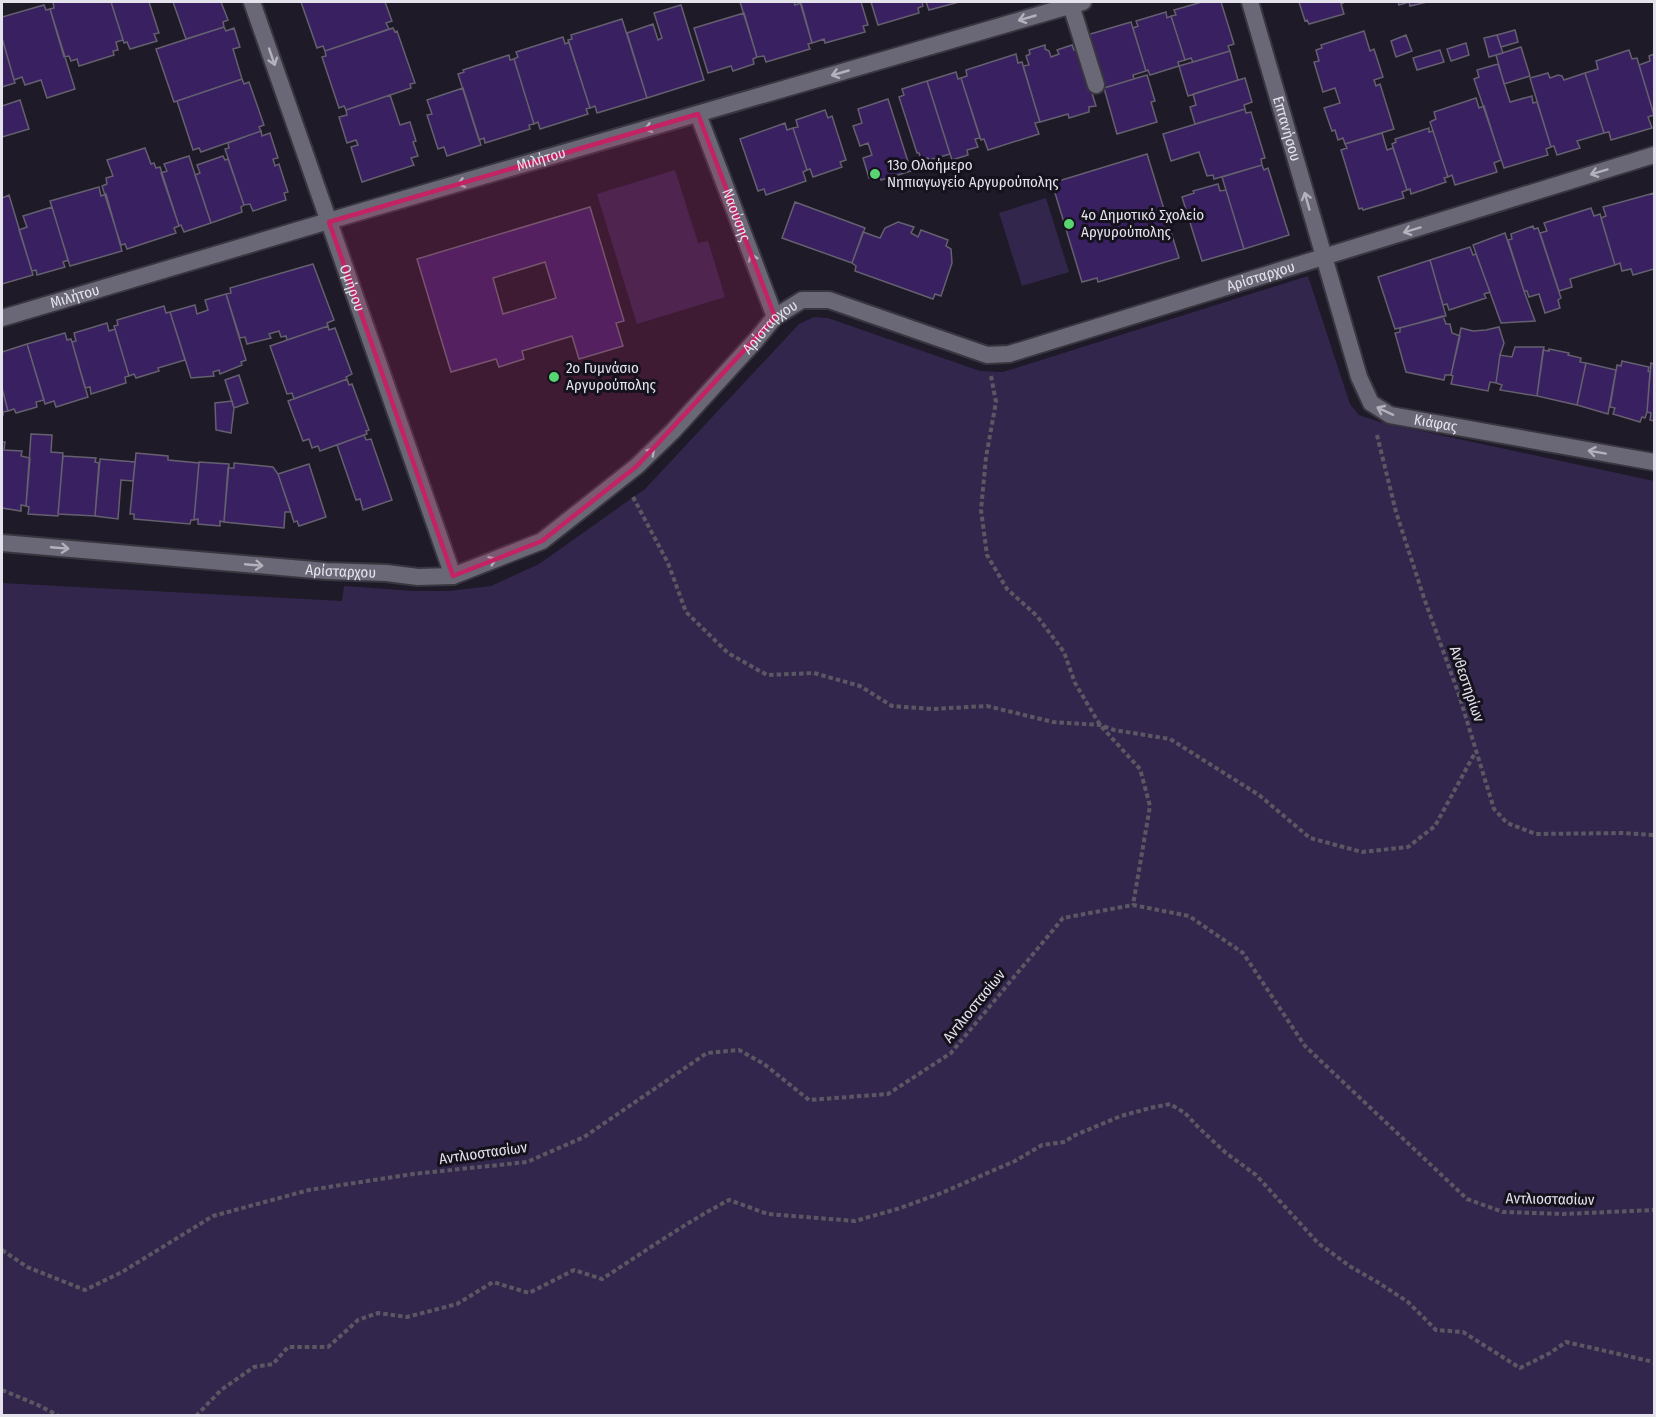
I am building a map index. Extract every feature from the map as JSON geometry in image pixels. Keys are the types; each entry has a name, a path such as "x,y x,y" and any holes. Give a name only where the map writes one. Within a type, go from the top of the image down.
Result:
{"street":[{"name":"Ομήρου","path":"252,2 453,576"},
{"name":"Επτανήσου","path":"1250,2 1323,257"},
{"name":"Μιλήτου","path":"2,318 1077,3"},
{"path":"1077,3 1096,85"},
{"name":"Ναούσης","path":"698,114 775,316"},
{"name":"Αρίσταρχου","path":"2,543 326,571 386,573 418,577 453,576 542,541 623,478 673,430 756,340 775,316 802,300 829,300 987,355 1009,354 1654,155"},
{"path":"1323,257 1359,377 1373,405"},
{"name":"Κιάφας","path":"1373,405 1390,415 1654,462"}],"path":[{"path":"987,355 996,402 986,458 981,510 987,555 1007,589 1037,616 1064,652 1075,683 1100,725 1140,769 1150,806 1133,905"},
{"name":"Ανθεστηρίων","path":"1373,405 1375,428 1396,512 1459,695 1494,808 1507,823 1536,834 1654,835"},
{"path":"623,478 669,563 686,612 728,653 767,675 814,673 860,686 892,706 932,709 987,706 1053,722 1100,725 1114,730 1170,739 1259,795 1310,838 1362,852 1408,847 1434,826 1476,750"},
{"name":"Αντλιοστασίων","path":"2,1250 27,1267 85,1290 122,1272 213,1216 309,1190 413,1174 527,1162 584,1137 707,1053 739,1050 764,1064 809,1100 888,1094 951,1053 1063,918 1133,905 1189,916 1243,953 1305,1046 1467,1199 1503,1212 1563,1214 1654,1210"},
{"path":"196,1416 221,1390 254,1367 273,1364 288,1347 328,1347 358,1320 378,1313 407,1317 457,1305 493,1282 529,1293 574,1270 602,1279 659,1240 729,1200 768,1214 855,1221 897,1209 968,1183 1015,1161 1042,1145 1065,1142 1073,1136 1122,1116 1170,1104 1185,1113 1226,1153 1257,1175 1318,1243 1351,1267 1408,1302 1436,1330 1463,1332 1520,1368 1566,1342 1654,1362"},
{"path":"2,1390 59,1416"}],"highlighted area":[{"path":"698,114 775,317 637,466 542,541 453,576 329,222"}],"shaded area":[{"path":"675,170 698,243 708,241 725,297 637,324 597,194"},
{"path":"1046,198 1069,272 1022,286 999,213"},
{"path":"1308,276 1350,404 1359,415 1380,422 1654,481 1654,1415 2,1415 2,583 342,601 344,586 449,591 491,586 539,564 645,489 799,324 814,317 828,318 980,371 1003,372"}],"building":[{"path":"53,2 111,2 123,40 116,42 118,50 113,51 114,55 79,66 77,59 71,61 69,56 64,57 50,9 54,8"},
{"path":"111,2 149,2 159,33 154,34 157,41 130,49 127,42 124,43"},
{"path":"173,2 221,2 228,20 223,22 224,27 186,39"},
{"path":"301,2 385,2 392,21 386,23 389,29 325,51 323,46 317,48"},
{"path":"740,2 794,2 795,5 801,3 812,43 808,44 810,49 766,62 764,56 757,57"},
{"path":"800,2 861,2 868,25 863,26 865,32 825,43 824,39 812,43"},
{"path":"871,2 922,2 923,6 918,8 919,13 878,25"},
{"path":"926,2 959,2 929,10"},
{"path":"1202,2 1221,2 1234,44 1228,46 1230,51 1193,62 1191,58 1185,60 1171,16 1176,15 1174,10"},
{"path":"1299,2 1345,2 1341,4 1344,14 1309,24 1307,20 1305,21"},
{"path":"1409,2 1427,2 1410,6"},
{"path":"44,5 46,10 50,9 75,89 47,98 41,80 25,85 22,77 14,80 2,38 2,17"},
{"path":"681,5 704,80 647,98 627,33 653,24 658,40 662,38 654,13"},
{"path":"1166,12 1167,18 1171,16 1185,60 1178,62 1179,66 1150,75 1148,70 1146,71 1133,28 1138,26 1136,21"},
{"path":"744,13 757,57 753,59 754,64 733,71 731,66 708,73 694,28"},
{"path":"622,19 647,98 597,113 595,106 590,108 568,40 572,39 571,35"},
{"path":"1131,22 1146,71 1133,75 1134,79 1104,88 1087,35"},
{"path":"224,27 226,31 234,28 240,47 233,49 242,79 174,102 156,49"},
{"path":"393,28 395,32 397,31 415,83 410,84 411,88 346,110 344,106 339,108 322,57 326,56 325,51"},
{"path":"1515,30 1518,42 1501,47 1497,35"},
{"path":"1364,31 1370,51 1374,49 1383,77 1374,80 1376,86 1380,84 1394,129 1345,144 1343,138 1338,140 1335,130 1332,131 1324,108 1340,103 1335,88 1323,92 1314,62 1319,61 1316,50 1322,48 1321,45"},
{"path":"1406,35 1412,51 1396,57 1391,41"},
{"path":"1497,35 1503,53 1489,57 1484,38"},
{"path":"563,37 565,44 569,42 590,108 586,109 588,114 540,129 538,122 534,124 514,59 518,57 516,52"},
{"path":"2,38 15,83 2,87"},
{"path":"1466,43 1469,55 1451,61 1447,49"},
{"path":"1045,45 1051,57 1059,54 1057,50 1072,45 1074,50 1078,49 1096,106 1089,107 1089,112 1069,118 1068,114 1040,122 1023,66 1029,65 1026,56 1030,54 1029,50"},
{"path":"1521,47 1530,76 1504,84 1496,55"},
{"path":"1440,50 1444,62 1417,70 1413,58"},
{"path":"1629,50 1632,59 1637,58 1654,115 1648,117 1652,128 1611,140 1609,132 1604,133 1585,73 1598,69 1596,61"},
{"path":"1230,51 1238,80 1188,96 1179,66"},
{"path":"1016,54 1018,63 1022,62 1040,122 1035,123 1039,134 988,150 984,139 981,140 961,78 967,76 966,70"},
{"path":"1654,54 1654,115 1639,65 1650,61 1649,56"},
{"path":"509,55 510,60 514,59 534,124 529,125 530,129 485,143 484,138 479,140 458,74 464,72 463,70"},
{"path":"1498,64 1510,102 1532,96 1533,103 1537,102 1551,147 1546,149 1548,155 1504,168 1474,79 1479,77 1477,70"},
{"path":"956,72 958,79 961,78 980,138 975,139 978,147 967,150 968,155 952,160 927,81"},
{"path":"1548,73 1550,78 1558,75 1564,80 1585,73 1604,133 1577,141 1580,148 1557,155 1554,146 1551,147 1530,78"},
{"path":"1147,75 1155,101 1151,102 1157,122 1117,134 1104,88"},
{"path":"1245,78 1252,102 1244,105 1245,109 1195,124 1190,107 1196,105 1193,94"},
{"path":"242,79 244,84 249,82 264,125 259,127 261,131 201,152 199,148 193,150 177,101"},
{"path":"927,81 950,154 921,160 899,97 904,95 902,89"},
{"path":"463,88 481,145 447,156 444,147 438,149 427,115 432,114 427,100"},
{"path":"390,95 400,125 410,122 418,156 411,158 414,165 362,182 351,147 358,145 356,140 347,143 339,117 347,115 346,110"},
{"path":"1476,98 1479,108 1484,106 1501,160 1494,163 1497,172 1455,185 1452,175 1448,177 1430,122 1436,119 1434,112"},
{"path":"888,99 911,171 881,180 879,175 869,178 863,158 872,155 868,143 860,146 853,126 862,123 858,109"},
{"path":"20,100 29,129 2,137 2,106"},
{"path":"1245,109 1246,113 1251,112 1265,158 1261,159 1262,165 1214,179 1213,175 1207,176 1199,152 1171,161 1163,134"},
{"path":"825,110 828,118 832,116 846,160 840,162 842,167 813,177 810,169 807,170 793,128 798,127 796,120"},
{"path":"785,123 787,130 793,128 807,170 803,172 806,181 766,195 764,189 758,191 740,139"},
{"path":"1429,128 1429,132 1433,131 1448,177 1444,178 1446,182 1411,194 1410,189 1407,190 1392,144 1396,142 1395,139"},
{"path":"261,131 262,136 270,133 278,158 273,159 275,166 279,164 288,192 284,193 286,200 253,211 250,204 244,205 225,149 229,148 228,143"},
{"path":"1382,133 1387,150 1393,148 1407,190 1402,192 1404,198 1363,210 1359,209 1341,150 1347,148 1345,144"},
{"path":"145,148 151,164 154,163 156,168 160,167 179,226 174,228 176,233 127,249 125,244 121,245 102,186 107,184 106,178 113,176 107,160"},
{"path":"1147,154 1179,258 1098,282 1097,278 1082,282 1052,183"},
{"path":"189,156 211,223 184,232 181,225 179,226 161,173 167,171 164,164"},
{"path":"223,156 225,160 228,159 244,205 241,207 242,212 211,223 195,175 200,173 197,165"},
{"path":"1262,165 1264,170 1268,168 1289,235 1244,249 1222,177"},
{"path":"1218,184 1220,191 1226,190 1244,249 1202,261 1182,197 1194,193 1193,191"},
{"path":"99,187 101,196 106,194 122,251 70,266 50,201"},
{"path":"1654,193 1654,269 1633,275 1631,269 1622,271 1620,263 1615,265 1601,218 1606,216 1603,207"},
{"path":"9,195 33,275 2,284 2,198"},
{"path":"795,202 865,228 852,263 782,238"},
{"path":"52,207 68,260 63,262 65,267 37,275 36,270 32,271 19,230 27,227 23,216"},
{"path":"590,207 624,321 616,323 623,346 579,359 572,336 522,351 524,359 499,367 496,359 451,372 417,259","holes":["545,262 556,298 503,314 493,278"]},
{"path":"1591,208 1594,216 1600,214 1615,265 1570,279 1572,287 1559,291 1540,233 1547,231 1544,223"},
{"path":"898,222 914,227 911,233 918,237 921,230 948,240 946,246 951,249 952,263 941,296 935,294 933,299 855,271 856,266 852,263 863,232 880,238 885,228"},
{"path":"1533,226 1534,229 1538,228 1561,298 1558,300 1560,308 1545,313 1539,294 1529,297 1527,291 1524,291 1508,240 1512,239 1511,234"},
{"path":"1505,233 1535,321 1501,323 1473,245"},
{"path":"1470,247 1473,255 1476,254 1490,292 1484,294 1486,298 1449,310 1447,304 1443,305 1430,260"},
{"path":"1430,260 1446,316 1395,329 1378,277"},
{"path":"313,264 334,320 327,323 328,326 287,340 286,336 281,337 279,331 269,334 271,338 247,344 245,337 240,338 226,294 231,293 230,288"},
{"path":"226,294 246,360 241,362 242,365 220,374 219,370 213,372 214,376 191,378 170,312 195,305 197,314 208,310 205,300"},
{"path":"164,306 166,313 170,312 185,360 158,368 159,371 136,378 134,374 129,376 114,326 118,325 117,320"},
{"path":"1443,316 1446,324 1450,324 1452,333 1460,336 1451,375 1445,375 1444,380 1406,372 1395,333 1400,332 1400,328"},
{"path":"107,323 109,331 115,329 129,376 125,377 126,383 91,394 90,387 85,388 72,342 76,341 74,333"},
{"path":"328,326 329,330 335,328 352,374 346,377 347,379 294,399 292,393 287,394 270,346"},
{"path":"1499,327 1504,343 1496,383 1490,382 1488,391 1451,384 1461,328 1473,331"},
{"path":"65,333 67,340 71,339 88,397 56,407 54,401 45,404 27,344"},
{"path":"27,344 44,400 36,402 37,407 16,413 14,409 8,411 2,388 2,352"},
{"path":"1515,347 1544,347 1537,396 1500,390 1502,385 1496,383 1500,355 1512,357"},
{"path":"1549,349 1569,353 1568,355 1581,358 1580,362 1586,363 1577,405 1537,396 1543,350 1549,351"},
{"path":"1622,361 1649,367 1647,412 1645,418 1642,417 1640,422 1613,414 1615,408 1610,407 1617,365 1621,366"},
{"path":"1586,363 1616,370 1608,414 1577,405"},
{"path":"1651,363 1654,364 1654,421 1650,420 1651,413 1647,412"},
{"path":"239,375 248,403 234,408 225,380"},
{"path":"347,379 349,385 352,384 369,430 366,431 367,434 320,451 318,446 312,448 309,439 303,441 288,401"},
{"path":"2,388 8,411 3,412 2,416"},
{"path":"232,401 234,408 231,433 216,430 215,403"},
{"path":"31,434 52,435 51,452 63,453 58,516 28,514 29,507 26,506"},
{"path":"364,435 366,440 371,439 392,500 363,510 360,499 356,500 337,445"},
{"path":"2,442 5,442 4,450 22,451 21,456 30,458 26,506 21,505 21,511 2,508"},
{"path":"136,453 168,456 168,460 199,463 194,520 191,520 190,524 134,519 134,514 130,514"},
{"path":"63,456 96,458 95,462 99,463 95,516 58,514"},
{"path":"100,459 135,462 133,481 121,480 118,519 95,516"},
{"path":"199,462 229,464 224,522 220,521 220,526 198,524 198,519 194,520"},
{"path":"234,463 273,467 278,474 291,512 285,512 284,528 224,522 228,468 234,468"},
{"path":"309,464 326,517 299,526 297,521 294,522 278,474"}],"place":[{"name":"13ο Ολοήμερο Νηπιαγωγείο Αργυρούπολης","path":"875,174"},
{"name":"4ο Δημοτικό Σχολείο Αργυρούπολης","path":"1069,224"},
{"name":"2ο Γυμνάσιο Αργυρούπολης","path":"554,377"}]}
